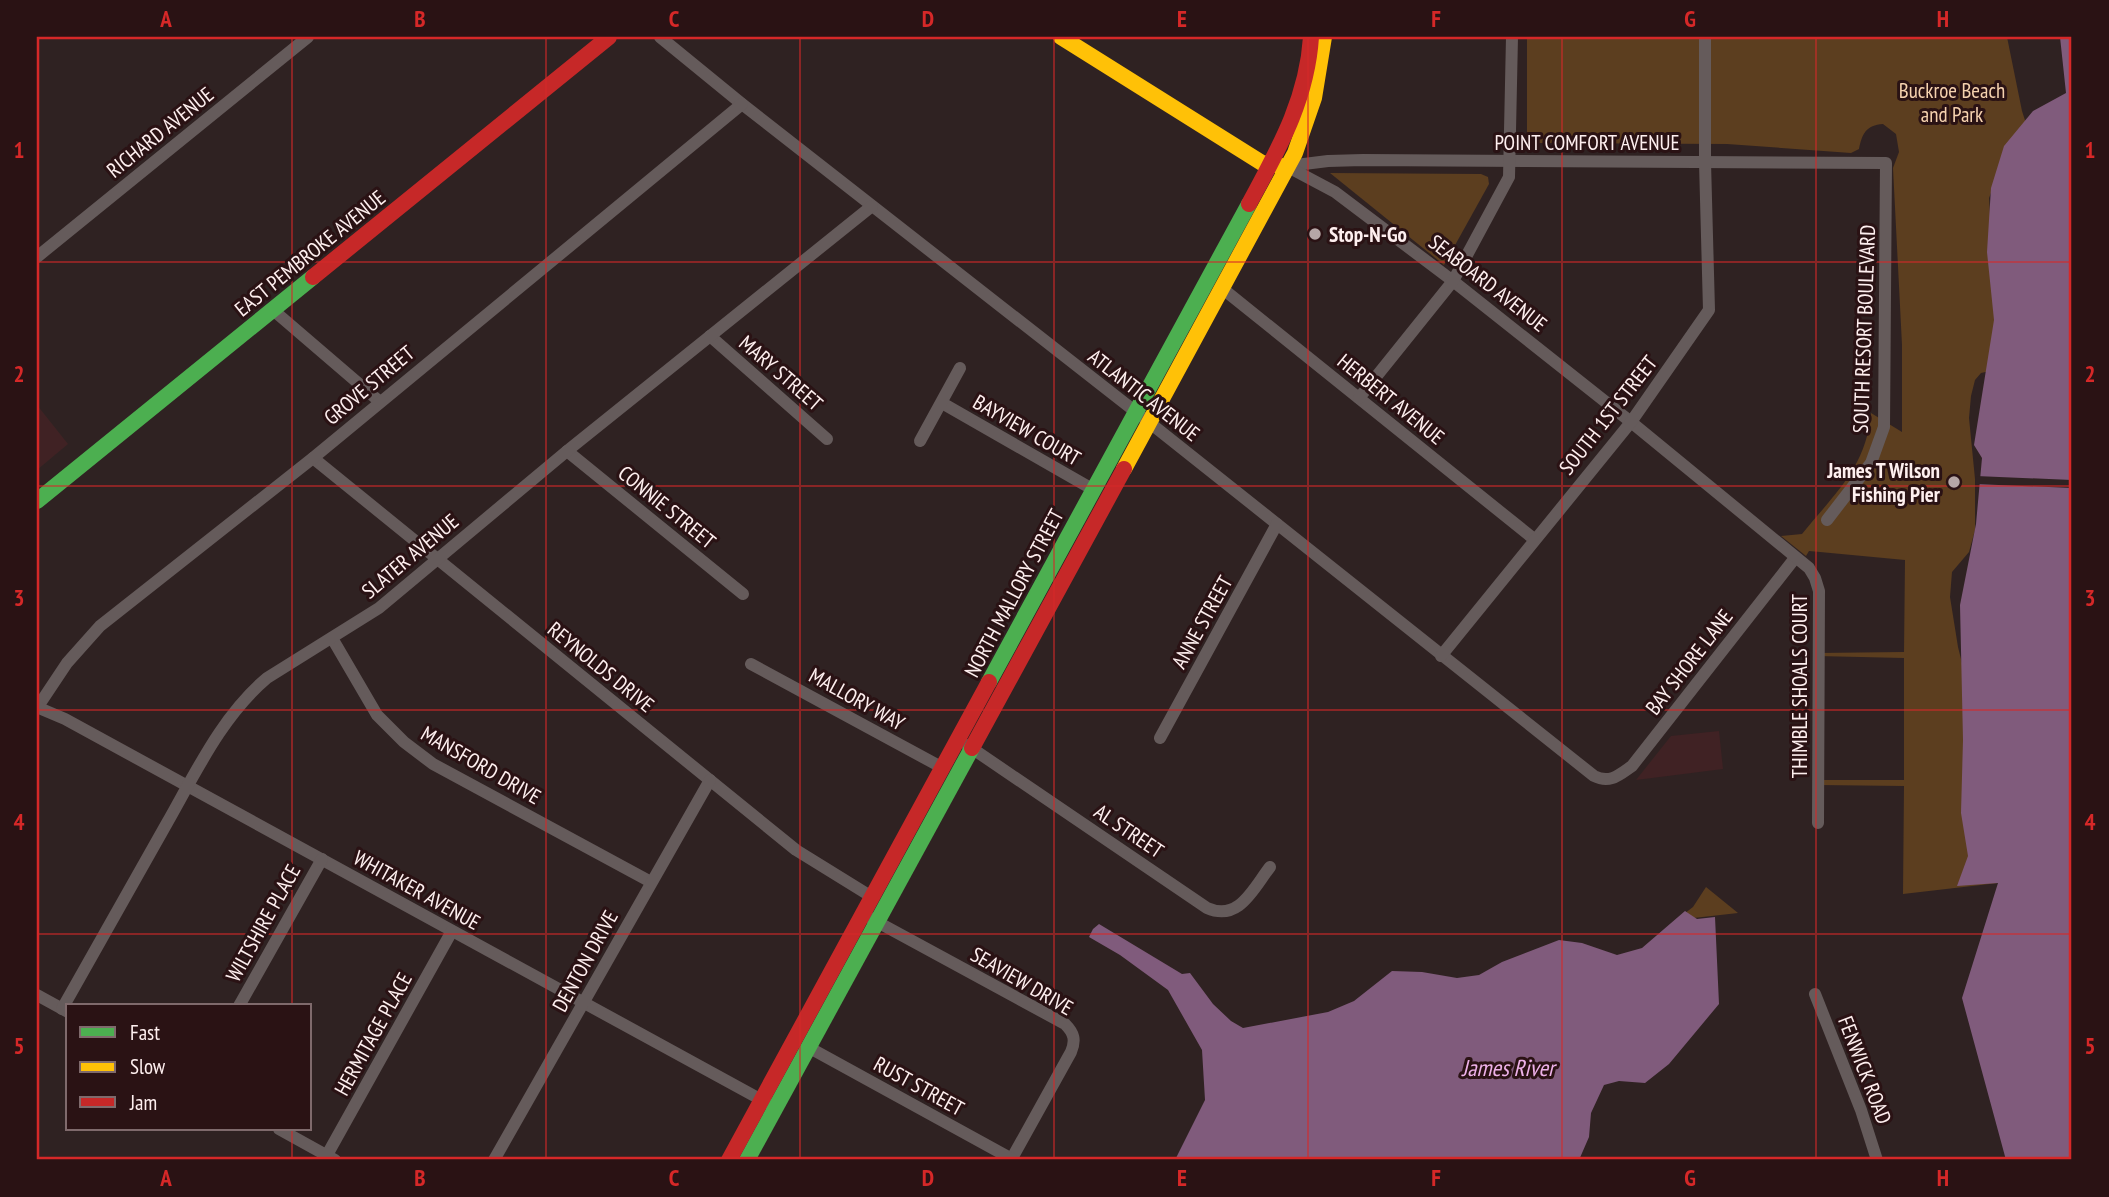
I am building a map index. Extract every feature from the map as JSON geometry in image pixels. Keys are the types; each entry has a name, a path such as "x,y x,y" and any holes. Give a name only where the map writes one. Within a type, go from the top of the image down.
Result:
{"main road":[{"name":"EAST PEMBROKE AVENUE","path":"37,501 609,37"},
{"name":"SEABOARD AVENUE","path":"1061,37 1254,158 1280,166"},
{"name":"NORTH MALLORY STREET","path":"747,1160 769,1104 870,918 1223,289 1280,166 1286,138 1299,104 1311,37"},
{"name":"NORTH MALLORY STREET","path":"729,1160 808,1047 870,918 872,897 943,768 966,744 1094,490 1136,413 1310,115 1324,37"}],"street":[{"name":"RICHARD AVENUE","path":"37,257 307,37"},
{"name":"ATLANTIC AVENUE","path":"660,37 1441,656 1594,776 1606,781"},
{"path":"1359,398 1453,281 1509,177 1512,37"},
{"name":"SOUTH 1ST STREET","path":"1441,656 1631,422 1709,310 1705,37"},
{"name":"GROVE STREET","path":"38,708 67,663 100,626 313,458 742,104"},
{"name":"POINT COMFORT AVENUE","path":"1280,166 1328,161 1886,163"},
{"name":"SOUTH RESORT BOULEVARD","path":"1827,520 1871,463 1884,427 1886,163"},
{"name":"SEABOARD AVENUE","path":"1280,166 1335,192 1453,281 1631,422 1795,558"},
{"name":"SLATER AVENUE","path":"68,1004 188,786 229,719 252,690 379,608 566,451 872,206"},
{"name":"HERBERT AVENUE","path":"1223,289 1534,539"},
{"path":"273,310 379,401"},
{"name":"MARY STREET","path":"710,336 827,439"},
{"name":"BAYVIEW COURT","path":"920,441 960,368"},
{"name":"BAYVIEW COURT","path":"942,403 1094,490"},
{"name":"CONNIE STREET","path":"566,451 743,594"},
{"name":"REYNOLDS DRIVE","path":"313,458 796,850 872,897"},
{"name":"ANNE STREET","path":"1160,738 1277,524"},
{"name":"BAY SHORE LANE","path":"1606,781 1632,766 1795,558"},
{"name":"THIMBLE SHOALS COURT","path":"1795,558 1812,573 1819,591 1818,823"},
{"name":"MANSFORD DRIVE","path":"332,638 377,715 404,742 433,764 651,882"},
{"name":"MALLORY WAY","path":"751,664 943,768"},
{"name":"WHITAKER AVENUE","path":"38,708 65,719 769,1104"},
{"name":"AL STREET","path":"966,744 1207,908 1227,912 1237,907 1270,867"},
{"name":"DENTON DRIVE","path":"494,1160 710,780"},
{"name":"WILTSHIRE PLACE","path":"240,1004 322,859"},
{"name":"SEAVIEW DRIVE","path":"870,918 1071,1029 1074,1036 1071,1052 1012,1160"},
{"name":"HERMITAGE PLACE","path":"331,1158 452,931"},
{"name":"FENWICK ROAD","path":"1815,994 1861,1110 1877,1160"},
{"path":"37,995 65,1010"},
{"name":"RUST STREET","path":"808,1047 1012,1160"},
{"path":"281,1130 331,1158"}],"shaded area":[{"path":"37,405 68,444 37,470"},
{"path":"1719,731 1723,769 1636,780 1671,736"}],"green space":[{"name":"Buckroe Beach and Park","path":"1527,37 2007,37 2022,111 2033,145 1996,180 1989,198 1999,369 1981,373 1975,380 1971,396 1969,418 1975,479 1975,530 1969,552 1952,572 1950,597 1958,647 1970,695 1998,883 1903,894 1904,786 1818,785 1818,780 1904,780 1904,658 1817,656 1817,653 1904,652 1905,560 1809,551 1806,556 1781,536 1802,534 1847,479 1863,449 1871,413 1902,432 1902,345 1893,168 1899,152 1896,134 1883,124 1872,126 1863,135 1859,149 1851,153 1727,144 1527,143"},
{"path":"1330,173 1481,174 1488,177 1489,184 1444,265"},
{"path":"1706,887 1738,913 1676,920 1693,907"}],"water":[{"path":"2060,37 2072,37 2072,1160 2006,1160 1962,998 1998,883 1957,886 1968,856 1961,813 1963,740 1960,605 1976,524 1982,458 1974,445 1994,320 1987,252 1991,188 2004,146 2033,111 2066,93"},
{"name":"James River","path":"1685,911 1697,919 1715,917 1719,1004 1669,1064 1645,1083 1619,1081 1604,1085 1591,1113 1589,1137 1579,1160 1175,1160 1205,1100 1202,1050 1168,990 1120,955 1089,937 1099,924 1182,974 1190,973 1213,1004 1243,1028 1328,1012 1354,1001 1392,971 1422,972 1457,978 1479,975 1502,962 1559,940 1582,943 1617,955 1642,948"}],"pier":[{"path":"1976,476 2072,480 2072,488 1975,484"}],"traffic: fast":[{"path":"989,682 1249,204"},
{"path":"37,501 313,277"},
{"path":"747,1160 972,748"}],"traffic: slow":[{"path":"1061,37 1262,163 1281,166"},
{"path":"1124,469 1295,153 1314,98 1324,37"}],"traffic: jam":[{"path":"313,277 609,37"},
{"path":"1249,204 1280,144 1297,103 1304,82 1311,37"},
{"path":"972,748 1124,469"},
{"path":"729,1160 989,682"}],"place":[{"name":"Stop-N-Go","path":"1315,234"},
{"name":"James T Wilson Fishing Pier","path":"1954,482"}]}
